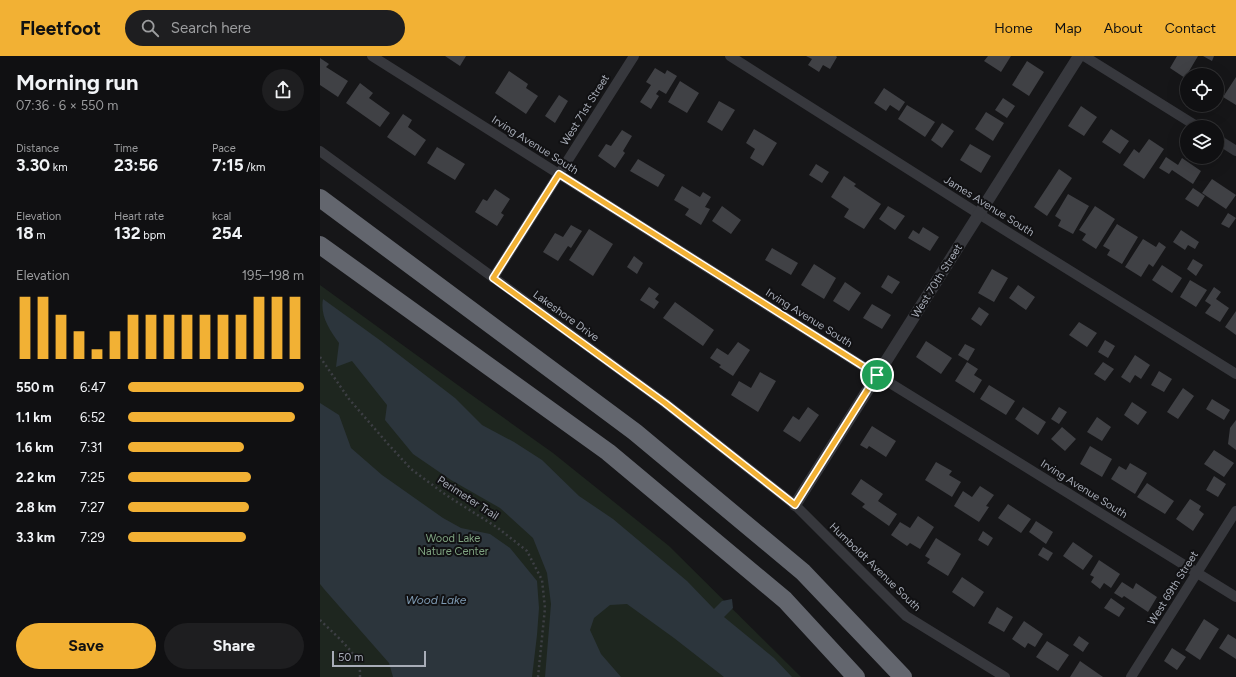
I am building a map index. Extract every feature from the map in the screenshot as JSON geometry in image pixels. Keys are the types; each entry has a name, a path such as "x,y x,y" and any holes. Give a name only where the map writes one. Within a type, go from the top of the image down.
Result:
{"highway":[{"path":"320,198 635,432 803,572 902,677"},
{"path":"320,245 608,452 785,600 856,677"}],"street":[{"name":"Irving Avenue South","path":"372,56 877,375 1236,597"},
{"name":"West 71st Street","path":"493,278 634,56"},
{"name":"James Avenue South","path":"730,56 979,214 1236,374"},
{"name":"West 70th Street","path":"795,505 1079,56"},
{"path":"1084,56 1187,120"},
{"path":"1224,143 1236,151"},
{"name":"Lakeshore Drive","path":"320,150 665,403 795,505"},
{"name":"Humboldt Avenue South","path":"795,505 906,616 1005,677"},
{"name":"West 69th Street","path":"1131,677 1236,511"}],"path":[{"name":"Perimeter Trail","path":"320,357 349,399 411,468 446,494 498,528 527,551 542,580 544,608 538,677"},
{"path":"320,620 341,640 355,657 359,665 360,677"}],"green space":[{"name":"Wood Lake Nature Center","path":"320,285 553,453 669,546 801,677 320,677"}],"water":[{"path":"323,299 455,398 482,425 514,442 542,460 579,496 613,519 687,581 714,609 722,601 732,599 733,608 724,617 774,658 792,677 724,677 627,604 610,605 594,618 590,630 601,654 621,677 545,677 551,604 547,573 533,538 500,508 451,480 413,454 385,420 387,405 352,361 336,367 339,343 324,317 322,305"},
{"name":"Wood Lake","path":"320,403 339,415 351,448 382,475 443,518 461,528 490,534 510,548 537,581 539,608 532,677 393,677 389,663 320,584"}],"building":[{"path":"445,56 466,56 460,66"},
{"path":"806,56 837,57 830,69 823,65 819,72 808,65 812,59"},
{"path":"988,56 1011,56 1001,72 984,61"},
{"path":"1177,56 1198,56 1191,68 1180,68 1180,75 1170,68"},
{"path":"1203,56 1214,56 1212,61"},
{"path":"320,58 329,64 326,67 348,81 338,97 320,85"},
{"path":"1027,61 1044,72 1029,96 1012,85"},
{"path":"655,68 665,74 667,70 677,76 666,94 659,90 656,94 659,96 651,109 640,102 651,85 646,82"},
{"path":"509,71 528,84 526,88 538,96 526,114 495,93"},
{"path":"1236,77 1236,105 1224,98"},
{"path":"680,81 699,93 687,113 668,102"},
{"path":"360,83 373,93 369,98 390,113 380,127 346,103"},
{"path":"884,88 905,102 899,111 890,105 886,111 874,103"},
{"path":"559,95 568,101 555,123 545,116"},
{"path":"1003,98 1015,106 1007,118 995,110"},
{"path":"719,101 735,110 722,131 707,122"},
{"path":"907,105 935,122 925,137 898,119"},
{"path":"1081,106 1097,117 1084,136 1068,126"},
{"path":"986,112 1004,123 993,141 975,129"},
{"path":"403,114 412,120 408,127 426,140 415,156 387,137"},
{"path":"942,123 954,131 942,148 931,140"},
{"path":"754,129 777,143 763,166 750,158 755,149 746,143"},
{"path":"1111,129 1129,141 1120,154 1102,142"},
{"path":"622,130 632,136 623,151 625,153 615,168 598,156 606,144 611,146"},
{"path":"1149,139 1164,149 1144,179 1123,165 1134,149 1139,153"},
{"path":"970,144 991,156 981,173 960,160"},
{"path":"437,147 465,164 455,180 427,163"},
{"path":"1166,157 1178,165 1180,162 1180,164 1191,164 1201,171 1193,184 1172,170 1169,174 1159,168"},
{"path":"638,159 665,175 658,187 630,171"},
{"path":"816,164 829,172 822,183 809,175"},
{"path":"1059,169 1072,178 1047,216 1034,207"},
{"path":"844,176 856,184 854,186 881,204 864,229 844,217 849,209 831,197"},
{"path":"1212,179 1236,195 1226,209 1202,193"},
{"path":"682,186 700,197 703,192 711,197 705,207 710,209 701,225 685,215 689,209 674,200"},
{"path":"1193,188 1205,196 1198,207 1185,199"},
{"path":"495,189 510,199 501,213 504,215 497,226 475,212 483,199 487,201"},
{"path":"1068,194 1089,206 1073,234 1058,226 1061,220 1055,216"},
{"path":"722,206 741,220 731,234 712,221"},
{"path":"888,206 905,216 895,230 879,219"},
{"path":"1095,206 1115,219 1096,249 1082,240 1086,234 1079,230"},
{"path":"1228,213 1236,218 1229,228 1221,224"},
{"path":"1117,224 1138,237 1122,264 1107,255 1110,250 1103,246"},
{"path":"571,225 582,231 571,248 568,246 558,261 543,252 555,233 563,237"},
{"path":"923,227 939,237 930,251 908,238 913,230 919,234"},
{"path":"589,229 613,244 593,276 569,260"},
{"path":"1181,230 1199,242 1195,249 1188,245 1185,250 1173,242"},
{"path":"1143,239 1156,247 1159,242 1166,247 1153,267 1149,264 1141,277 1125,267"},
{"path":"772,248 798,263 791,275 765,260"},
{"path":"634,256 643,263 637,274 627,267"},
{"path":"1193,259 1203,265 1196,276 1187,269"},
{"path":"814,264 836,278 824,299 801,285"},
{"path":"1162,265 1182,278 1172,293 1152,280"},
{"path":"992,269 1008,278 994,302 978,293"},
{"path":"888,275 900,282 892,294 881,287"},
{"path":"1190,280 1207,290 1196,307 1180,297"},
{"path":"845,282 861,293 849,311 833,301"},
{"path":"1018,285 1035,297 1026,310 1009,298"},
{"path":"649,287 659,294 655,299 659,302 654,309 640,300"},
{"path":"1214,287 1221,292 1216,299 1229,308 1220,322 1205,313 1211,305 1205,301"},
{"path":"675,302 714,330 703,346 663,318"},
{"path":"872,304 891,315 882,329 863,318"},
{"path":"979,307 989,314 981,326 971,319"},
{"path":"1236,311 1236,335 1225,327"},
{"path":"1079,322 1097,333 1087,347 1069,335"},
{"path":"1105,340 1115,346 1108,358 1098,352"},
{"path":"926,341 952,358 941,374 916,357"},
{"path":"738,342 750,350 733,376 719,367 721,365 710,358 717,348 728,355"},
{"path":"965,344 975,349 968,361 958,355"},
{"path":"1135,355 1150,365 1141,379 1135,375 1130,383 1121,377"},
{"path":"967,362 978,369 974,375 982,380 974,393 955,381"},
{"path":"1103,362 1114,369 1105,381 1094,374"},
{"path":"1159,371 1172,379 1164,392 1151,385"},
{"path":"760,372 776,381 758,412 731,395 739,381 751,388"},
{"path":"989,385 1015,401 1006,415 980,399"},
{"path":"1183,388 1194,396 1178,419 1167,412"},
{"path":"1212,399 1230,410 1224,420 1206,409"},
{"path":"1132,402 1147,412 1138,425 1124,415"},
{"path":"808,407 819,415 800,442 783,431 793,416 799,420"},
{"path":"1023,407 1046,422 1038,435 1015,419"},
{"path":"1059,407 1067,412 1059,424 1051,419"},
{"path":"1097,417 1111,427 1102,441 1087,432"},
{"path":"1236,420 1236,450 1228,444 1230,428"},
{"path":"872,426 896,441 886,457 869,446 867,449 860,445"},
{"path":"1062,427 1076,439 1065,451 1051,439"},
{"path":"1090,446 1112,459 1102,477 1080,464"},
{"path":"1214,450 1234,463 1224,477 1204,464"},
{"path":"936,462 952,471 949,475 961,482 952,497 925,480"},
{"path":"1130,463 1147,473 1135,494 1111,479 1119,466 1126,470"},
{"path":"1214,476 1226,484 1218,497 1206,490"},
{"path":"861,479 883,494 878,501 897,514 889,526 862,507 865,504 851,494"},
{"path":"1147,483 1174,501 1165,514 1137,497"},
{"path":"980,486 994,495 986,506 989,507 979,522 954,506 963,491 972,497"},
{"path":"1190,499 1201,506 1199,510 1204,514 1193,531 1176,519"},
{"path":"1008,504 1031,519 1021,533 998,518"},
{"path":"918,516 934,527 920,549 910,543 907,546 891,535 900,522 910,528"},
{"path":"1036,521 1053,532 1046,544 1029,532"},
{"path":"983,531 993,538 988,546 978,540"},
{"path":"936,538 961,554 948,576 927,563 930,559 925,556"},
{"path":"1073,542 1093,556 1083,570 1063,556"},
{"path":"1043,547 1053,553 1048,561 1038,555"},
{"path":"1099,560 1120,574 1111,588 1104,583 1100,589 1091,582 1094,577 1090,575"},
{"path":"962,577 984,592 974,607 952,592"},
{"path":"1122,582 1133,589 1136,583 1157,597 1148,612 1124,596 1122,598 1114,593"},
{"path":"1111,598 1125,608 1119,617 1104,608"},
{"path":"997,607 1013,617 1004,632 988,623"},
{"path":"1204,619 1219,629 1200,660 1185,650"},
{"path":"1024,621 1043,634 1035,647 1028,643 1025,648 1012,639"},
{"path":"1228,634 1236,639 1236,659 1219,648"},
{"path":"1079,636 1089,643 1083,652 1073,645"},
{"path":"1047,641 1069,655 1058,671 1036,657"},
{"path":"1172,648 1186,657 1177,670 1164,661"},
{"path":"1080,661 1103,677 1070,677"}],"route":[{"path":"559,174 877,375 795,505 665,403 493,278 559,174"}]}
